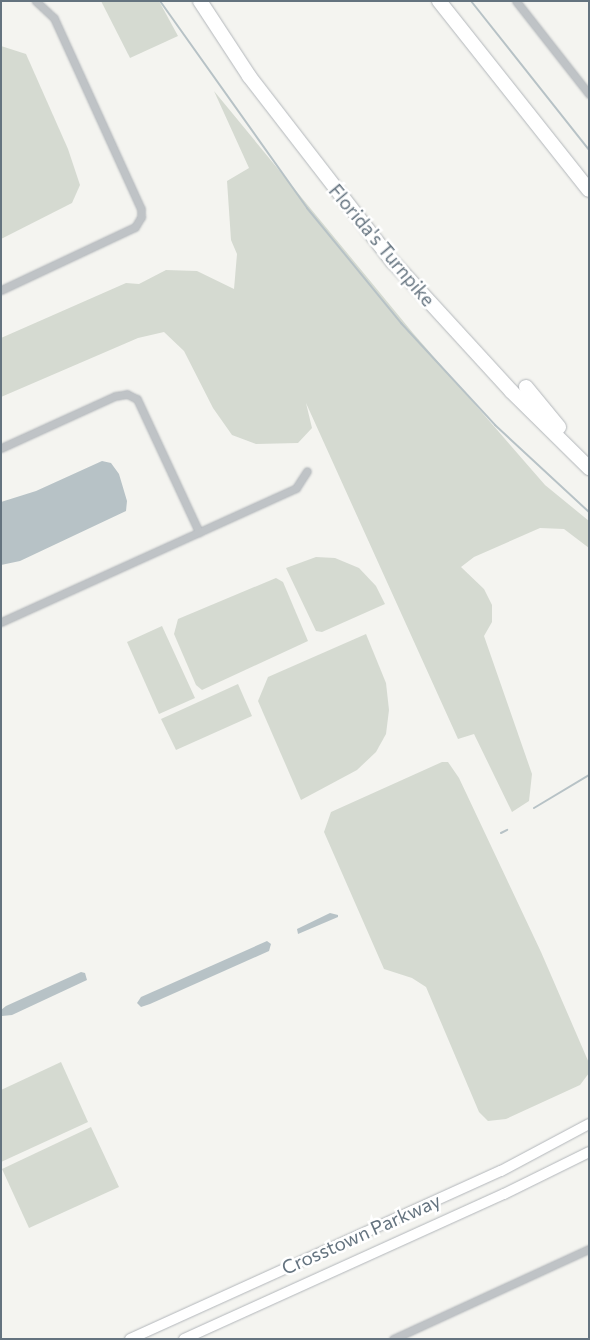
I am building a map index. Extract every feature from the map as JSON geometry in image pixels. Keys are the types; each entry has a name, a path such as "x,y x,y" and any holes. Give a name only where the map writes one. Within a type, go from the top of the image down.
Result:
{"highway":[{"name":"Florida's Turnpike","path":"200,1 250,76 393,262 511,391 589,468"},
{"path":"439,1 589,190"},
{"path":"526,387 589,458"}],"main road":[{"name":"Crosstown Parkway","path":"130,1339 501,1171 589,1124"},
{"name":"Crosstown Parkway","path":"184,1339 504,1194 589,1152"}],"street":[{"path":"1,290 135,227 141,217 141,209 54,18 36,1"},
{"path":"516,1 589,94"},
{"path":"1,448 115,396 127,394 137,399 199,532"},
{"path":"1,622 296,488 306,471"},
{"path":"393,1339 589,1249"}],"shaded area":[{"path":"101,1 159,1 178,36 130,58"},
{"path":"1,46 26,54 68,149 80,185 72,203 1,239"},
{"path":"214,91 413,333 545,485 589,521 589,548 564,529 540,528 474,557 461,567 484,589 492,605 492,622 484,636 532,774 529,801 512,812 474,734 458,739 306,403 312,428 298,443 256,444 232,435 213,408 184,351 164,332 138,338 1,397 1,338 126,283 139,284 166,270 197,271 234,289 237,254 231,240 227,181 249,168"},
{"path":"102,461 111,463 119,474 127,501 126,511 20,561 1,565 1,502 36,491"},
{"path":"316,557 335,558 359,568 376,586 385,604 322,632 316,631 286,568"},
{"path":"276,578 283,582 308,641 202,690 196,685 174,634 178,619"},
{"path":"162,626 195,698 159,714 127,642"},
{"path":"366,634 386,683 389,710 386,734 376,752 357,770 301,800 258,701 268,677"},
{"path":"238,684 252,716 176,750 161,719"},
{"path":"442,762 448,762 459,778 541,952 589,1063 589,1073 580,1085 506,1119 488,1121 479,1112 426,987 412,978 384,969 324,832 331,812"},
{"path":"330,913 338,915 338,917 298,934 297,929"},
{"path":"267,941 271,944 269,951 150,1004 141,1007 137,1003 141,997"},
{"path":"81,972 85,973 87,980 12,1015 2,1016 1,1010 6,1006"},
{"path":"61,1062 88,1122 1,1162 1,1090"},
{"path":"91,1127 119,1187 29,1228 2,1169"}],"waterway":[{"path":"160,1 307,208 401,323 495,425 589,512"},
{"path":"471,1 589,150"},
{"path":"534,808 589,775"},
{"path":"501,833 507,830"}]}
